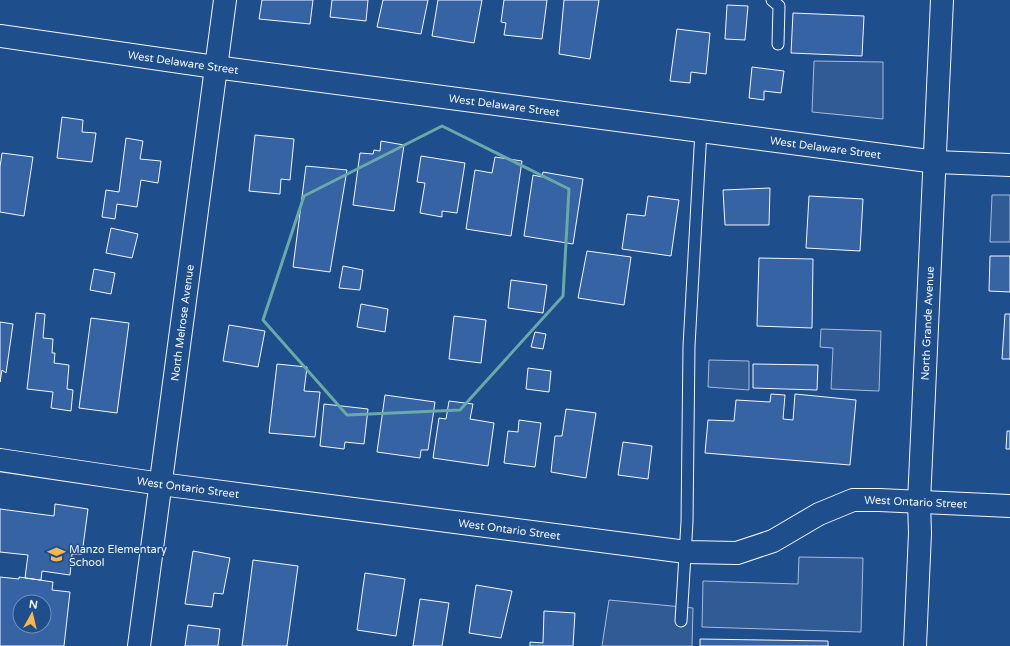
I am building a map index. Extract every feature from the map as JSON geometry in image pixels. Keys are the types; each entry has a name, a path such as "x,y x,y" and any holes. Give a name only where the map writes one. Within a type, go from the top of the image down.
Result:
{"street":[{"name":"North Melrose Avenue","path":"139,646 225,0"},
{"name":"North Grande Avenue","path":"915,646 920,533 919,502 936,162 942,0"},
{"name":"West Delaware Street","path":"0,36 215,67 936,162 1010,165"},
{"name":"West Ontario Street","path":"0,460 161,484 686,552 737,554 773,541 819,514 853,500 1010,506"}],"lane":[{"path":"772,0 779,6 778,44"},
{"path":"681,621 686,552 689,346 701,130"}],"highlighted area":[{"path":"442,126 569,189 563,296 460,410 347,415 263,320 304,196"}],"shaded area":[{"path":"814,61 883,62 883,119 812,112"},
{"path":"992,195 1010,195 1010,242 990,242"},
{"path":"821,329 881,331 879,391 831,389 833,348 820,347"},
{"path":"709,360 749,361 749,390 708,387"},
{"path":"799,557 863,558 861,632 702,627 703,581 798,584"},
{"path":"609,600 693,608 692,646 602,646"}],"building":[{"path":"262,0 313,0 310,24 259,19"},
{"path":"332,0 368,0 366,21 330,17"},
{"path":"383,0 428,0 421,34 377,27"},
{"path":"438,0 482,0 474,43 432,36"},
{"path":"504,0 547,0 542,39 504,35 506,23 501,22"},
{"path":"564,0 599,0 590,59 559,54"},
{"path":"727,5 748,6 745,40 725,39"},
{"path":"793,13 864,16 862,56 791,53"},
{"path":"677,29 710,33 706,74 691,72 690,83 670,81"},
{"path":"752,67 784,71 781,93 764,91 764,100 749,98"},
{"path":"62,117 83,120 82,132 96,133 92,162 57,158"},
{"path":"255,135 294,139 290,180 281,179 280,194 249,191"},
{"path":"126,138 143,141 140,159 161,161 158,183 141,180 137,207 117,204 115,219 102,217 106,190 119,192"},
{"path":"381,141 404,145 394,211 353,205 360,153 373,154 374,150 380,151"},
{"path":"2,153 33,157 24,216 0,212 0,167"},
{"path":"421,156 465,163 457,213 442,211 442,217 420,213 425,183 417,182"},
{"path":"495,157 522,161 511,236 466,229 475,170 492,173"},
{"path":"306,166 347,170 330,272 293,267"},
{"path":"543,172 583,179 573,244 524,236 533,175 542,177"},
{"path":"770,188 769,225 725,225 723,190"},
{"path":"648,196 679,200 671,256 622,249 627,214 645,216"},
{"path":"809,196 863,199 860,251 806,248"},
{"path":"111,228 138,234 132,258 106,253"},
{"path":"587,251 631,257 624,305 578,298"},
{"path":"990,256 1010,256 1010,292 989,291"},
{"path":"759,258 813,259 812,328 757,326"},
{"path":"343,266 363,270 360,290 339,288"},
{"path":"94,269 115,273 111,294 90,290"},
{"path":"511,280 547,285 543,313 508,308"},
{"path":"361,304 388,309 385,332 357,327"},
{"path":"36,313 45,314 43,338 53,339 52,353 55,353 54,363 69,365 67,389 73,390 71,411 51,408 53,392 27,389"},
{"path":"1005,314 1010,314 1010,359 1002,359"},
{"path":"454,316 486,320 481,363 449,359"},
{"path":"91,318 129,323 117,413 79,408"},
{"path":"0,322 13,324 6,373 2,370 0,382"},
{"path":"229,325 265,331 258,367 223,361"},
{"path":"535,332 546,334 543,349 531,347"},
{"path":"277,364 307,367 304,391 320,392 315,437 269,433"},
{"path":"753,364 818,365 817,390 753,388"},
{"path":"528,368 551,371 549,392 526,389"},
{"path":"771,394 785,395 783,419 793,420 795,394 856,400 850,465 705,453 708,420 734,421 736,400 770,402"},
{"path":"385,395 435,402 428,450 421,450 420,458 377,452"},
{"path":"449,401 473,404 470,419 494,423 488,466 433,458 439,418 446,419"},
{"path":"324,404 368,409 364,444 345,442 344,449 320,446"},
{"path":"566,409 596,413 586,478 551,472 555,436 562,436"},
{"path":"519,420 541,423 535,467 504,463 508,431 518,432"},
{"path":"1007,431 1010,431 1010,449 1006,449"},
{"path":"623,442 652,446 648,479 618,475"},
{"path":"55,504 88,509 82,554 72,554 70,575 42,571 41,580 25,578 28,555 0,552 0,509 54,516"},
{"path":"193,551 230,558 223,594 214,593 212,607 185,604"},
{"path":"253,560 298,566 287,646 242,646"},
{"path":"365,573 405,579 396,636 357,630"},
{"path":"0,577 19,579 19,577 53,582 52,590 70,592 64,646 0,646"},
{"path":"476,585 512,591 501,638 469,633"},
{"path":"420,599 449,603 442,646 413,646"},
{"path":"544,611 575,613 573,646 530,646 530,642 543,643"},
{"path":"188,625 220,629 218,646 185,646"},
{"path":"700,639 828,641 828,646 700,646"}],"place":[{"name":"Manzo Elementary School","path":"56,555"}]}
